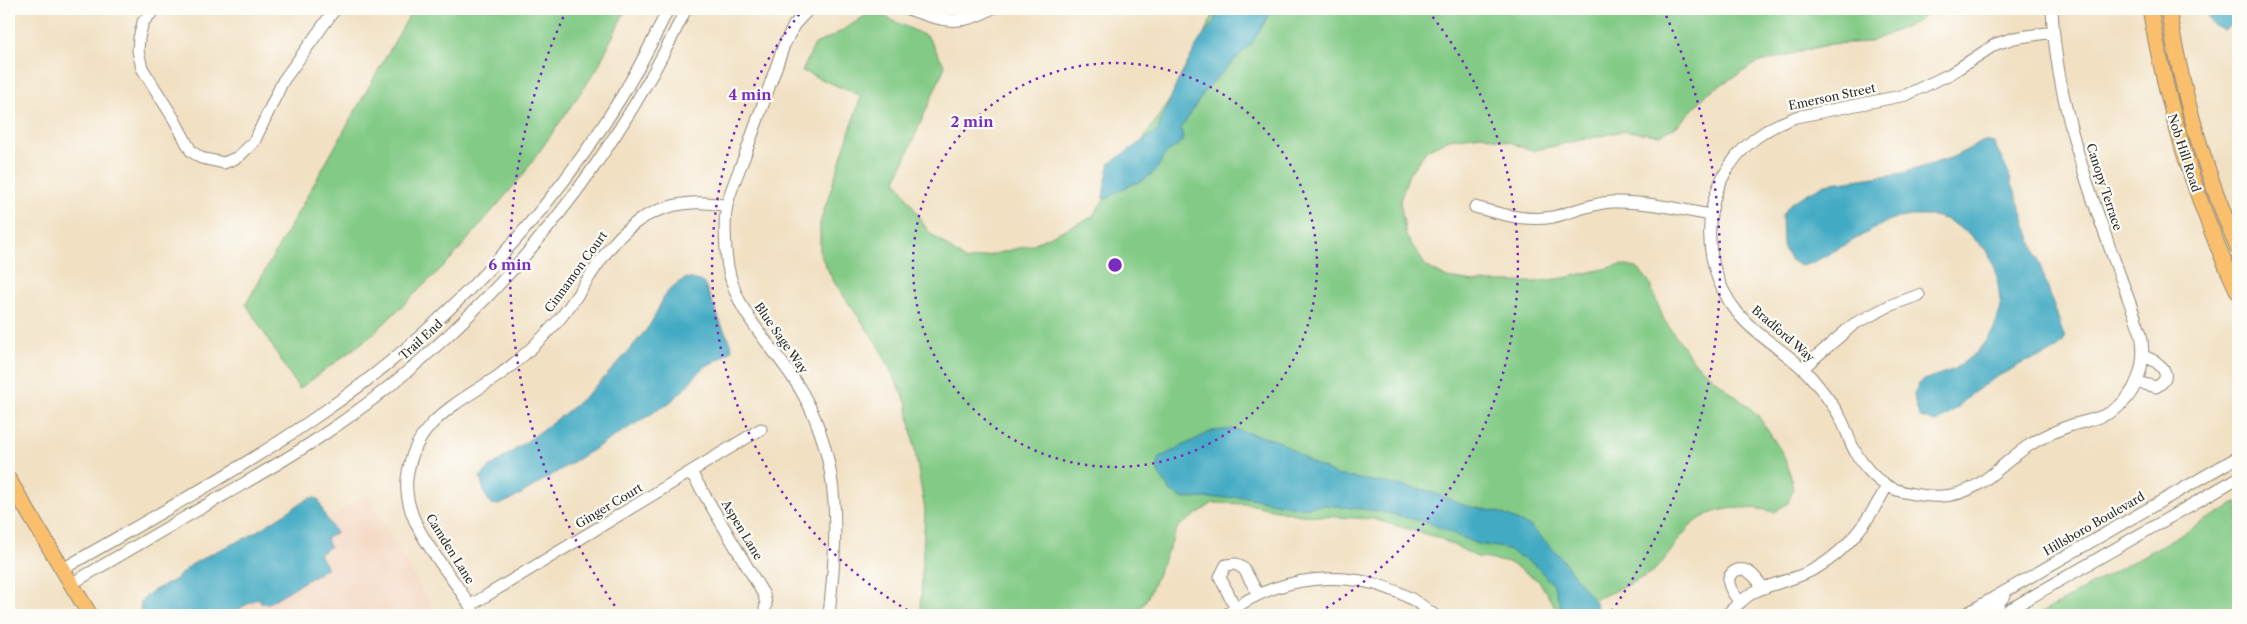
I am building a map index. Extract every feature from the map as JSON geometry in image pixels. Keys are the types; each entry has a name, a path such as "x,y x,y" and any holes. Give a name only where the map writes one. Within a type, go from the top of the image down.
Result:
{"main road":[{"name":"Nob Hill Road","path":"2150,9 2166,94 2182,150 2208,223 2238,292"},
{"name":"Nob Hill Road","path":"2168,9 2190,117 2213,188 2238,248"},
{"path":"9,480 90,615"}],"street":[{"path":"156,9 144,22 139,38 138,51 142,68 174,119 191,151 201,158 224,162 238,157 254,142 283,81 335,9"},
{"name":"Trail End","path":"63,570 296,431 353,391 422,335 505,250 554,192 594,138 629,83 668,9"},
{"name":"Trail End","path":"71,584 317,439 379,394 434,348 513,268 567,204 608,150 645,90 686,9"},
{"name":"Blue Sage Way","path":"794,9 794,25"},
{"name":"Blue Sage Way","path":"809,9 794,25 784,45 727,206 726,252 729,273 747,318 791,375 804,396 830,466 836,519 836,543 829,615"},
{"path":"908,9 937,20 959,21 980,15 991,9"},
{"path":"949,9 964,9"},
{"name":"Canopy Terrace","path":"1886,486 1925,496 1943,496 1971,489 1985,481 2027,446 2044,437 2110,413 2120,405 2137,382 2142,369 2141,334 2084,172 2066,114 2053,32 2052,9"},
{"name":"Emerson Street","path":"1710,215 1714,196 1729,167 1751,142 1765,131 1796,116 1906,95 1950,74 1996,44 2014,38 2053,32"},
{"name":"Cinnamon Court","path":"409,465 423,434 433,421 499,375 538,342 578,296 615,240 647,216 684,203 703,201 727,206"},
{"path":"1475,207 1520,218 1533,218 1551,217 1610,202 1633,202 1710,215"},
{"name":"Bradford Way","path":"1710,215 1709,246 1716,275 1728,300 1750,327 1803,368 1831,402 1856,452 1886,486"},
{"path":"1803,368 1838,335 1854,324 1891,305 1919,295"},
{"path":"2137,382 2156,386 2164,380 2162,365 2143,356"},
{"name":"Ginger Court","path":"473,610 761,429"},
{"name":"Hillsboro Boulevard","path":"1964,615 2238,456"},
{"name":"Camden Lane","path":"409,465 407,481 408,500 414,516 441,564 473,610"},
{"name":"Aspen Lane","path":"691,472 764,595 765,610"},
{"path":"2000,615 2238,478"},
{"path":"1726,615 1751,594 1806,573 1839,551 1865,524 1886,486"},
{"path":"1236,607 1220,577 1226,565 1236,564 1244,568 1258,594"},
{"path":"1740,603 1729,585 1728,579 1738,569 1746,570 1764,588"},
{"path":"1226,615 1258,594 1278,586 1300,582 1341,579 1374,584 1402,593 1434,615"},
{"path":"1982,615 1994,608 2009,590"}],"shaded area":[{"path":"367,495 437,615 176,615"}],"green space":[{"path":"413,9 626,9 597,69 523,175 451,259 371,336 299,389 246,304"},
{"path":"1216,9 1934,9 1919,21 1870,42 1830,44 1757,63 1709,92 1677,126 1659,135 1623,131 1531,151 1510,142 1482,135 1449,139 1427,150 1409,174 1400,201 1406,236 1426,266 1447,278 1475,282 1534,282 1564,278 1621,265 1637,268 1648,280 1664,320 1694,362 1757,414 1783,454 1791,476 1793,490 1788,503 1774,512 1762,509 1738,508 1714,512 1694,523 1665,559 1650,573 1617,590 1559,614 1539,581 1510,563 1477,557 1439,538 1373,519 1301,515 1248,504 1213,503 1178,527 1148,597 1136,615 920,615 925,511 907,404 878,345 834,282 820,254 820,223 861,96 802,71 815,44 833,36 873,11 928,37 945,66 896,180 928,231 966,261 1031,245 1092,217 1180,84"},
{"path":"2238,502 2238,615 2038,615"}],"water":[{"path":"1218,9 1273,9 1251,44 1206,89 1181,129 1182,141 1166,154 1152,174 1120,190 1108,199 1103,198 1110,163 1157,131 1176,85 1199,41 1214,22"},
{"path":"2206,9 2238,9 2238,13 2235,21 2225,30 2211,23"},
{"path":"1984,141 1994,143 2008,172 2065,338 2057,349 2027,361 1993,379 1947,416 1935,422 1920,417 1916,408 1914,394 1918,385 1923,380 1955,369 1977,352 1993,331 2001,308 1997,277 1988,252 1969,234 1948,220 1933,216 1912,216 1892,219 1816,261 1802,266 1790,260 1783,246 1782,215 1792,202 1825,184 1903,173 1953,157"},
{"path":"687,278 701,281 705,285 731,343 732,349 729,353 700,371 682,392 669,403 513,499 499,505 491,504 485,495 480,477 489,468 572,408 595,387 646,330 671,288"},
{"path":"1234,429 1279,441 1309,461 1336,475 1426,490 1466,506 1499,512 1531,527 1558,554 1596,604 1599,615 1564,615 1554,586 1535,565 1504,548 1477,544 1429,523 1378,511 1325,505 1298,508 1246,497 1184,499 1171,492 1158,473 1158,458 1212,431"},
{"path":"309,498 319,500 324,514 336,533 326,539 330,547 319,554 327,568 267,604 262,603 258,598 229,615 142,615 140,612 141,601 151,592 174,580 191,565 248,537"}]}
